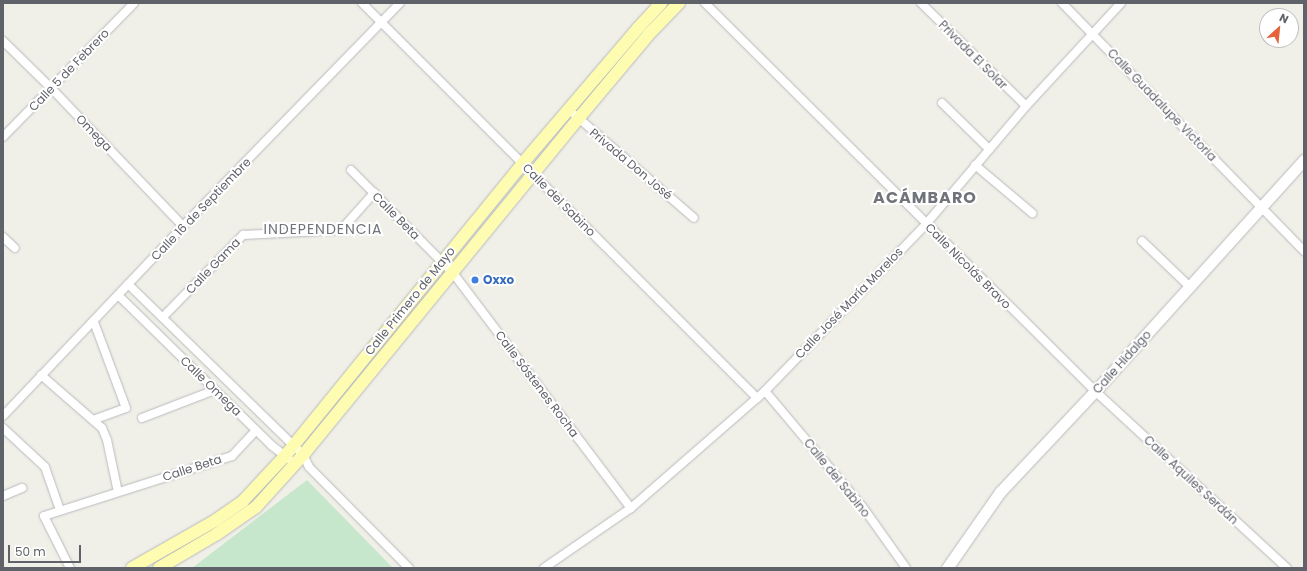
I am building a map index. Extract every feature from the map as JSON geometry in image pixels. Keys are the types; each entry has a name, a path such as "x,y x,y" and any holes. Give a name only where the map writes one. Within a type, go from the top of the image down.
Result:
{"main road":[{"name":"Calle Primero de Mayo","path":"132,568 216,520 243,501 285,456 522,164 661,3"},
{"name":"Calle Primero de Mayo","path":"159,568 238,520 256,507 303,455 533,173 650,33 679,3"}],"street":[{"name":"Calle 5 de Febrero","path":"3,137 52,89 134,3"},
{"name":"Calle del Sabino","path":"362,3 757,398"},
{"name":"Calle 16 de Septiembre","path":"3,416 41,375 94,322 183,226 400,3"},
{"name":"Calle Nicolás Bravo","path":"705,3 1095,391"},
{"name":"Privada El Solar","path":"921,3 1026,106"},
{"name":"Calle Guadalupe Victoria","path":"1062,3 1094,34 1261,209 1304,251"},
{"name":"Calle José María Morelos","path":"544,568 631,508 765,391 926,224 1026,106 1121,3"},
{"name":"Omega","path":"3,41 52,89 183,226"},
{"path":"942,104 989,149"},
{"name":"Privada Don José","path":"568,109 694,218"},
{"name":"Calle Hidalgo","path":"947,568 1000,492 1095,391 1304,160"},
{"path":"975,165 1032,213"},
{"name":"Calle Beta","path":"351,170 442,262"},
{"name":"Calle Gama","path":"163,317 243,235 341,230 374,194"},
{"path":"3,237 15,248"},
{"path":"1142,240 1190,287"},
{"name":"Calle Sóstenes Rocha","path":"442,262 453,272 631,508"},
{"name":"Calle Omega","path":"128,284 303,455 309,467 409,568"},
{"name":"Calle Omega","path":"118,295 256,430 294,464"},
{"path":"93,420 126,408 94,322"},
{"path":"41,375 102,428 107,440 118,492"},
{"path":"142,418 215,390"},
{"name":"Calle del Sabino","path":"765,391 862,506 906,568"},
{"name":"Calle Aquiles Serdán","path":"1095,391 1287,568"},
{"path":"3,428 44,467 60,510"},
{"name":"Calle Beta","path":"70,568 44,516 232,456 256,430"},
{"path":"294,464 309,467"},
{"path":"3,496 22,488"}],"green space":[{"path":"307,480 393,568 192,568"}],"place":[{"name":"Oxxo","path":"475,280"}],"district":[{"name":"ACÁMBARO","path":"925,198"},
{"name":"INDEPENDENCIA","path":"323,229"}]}
